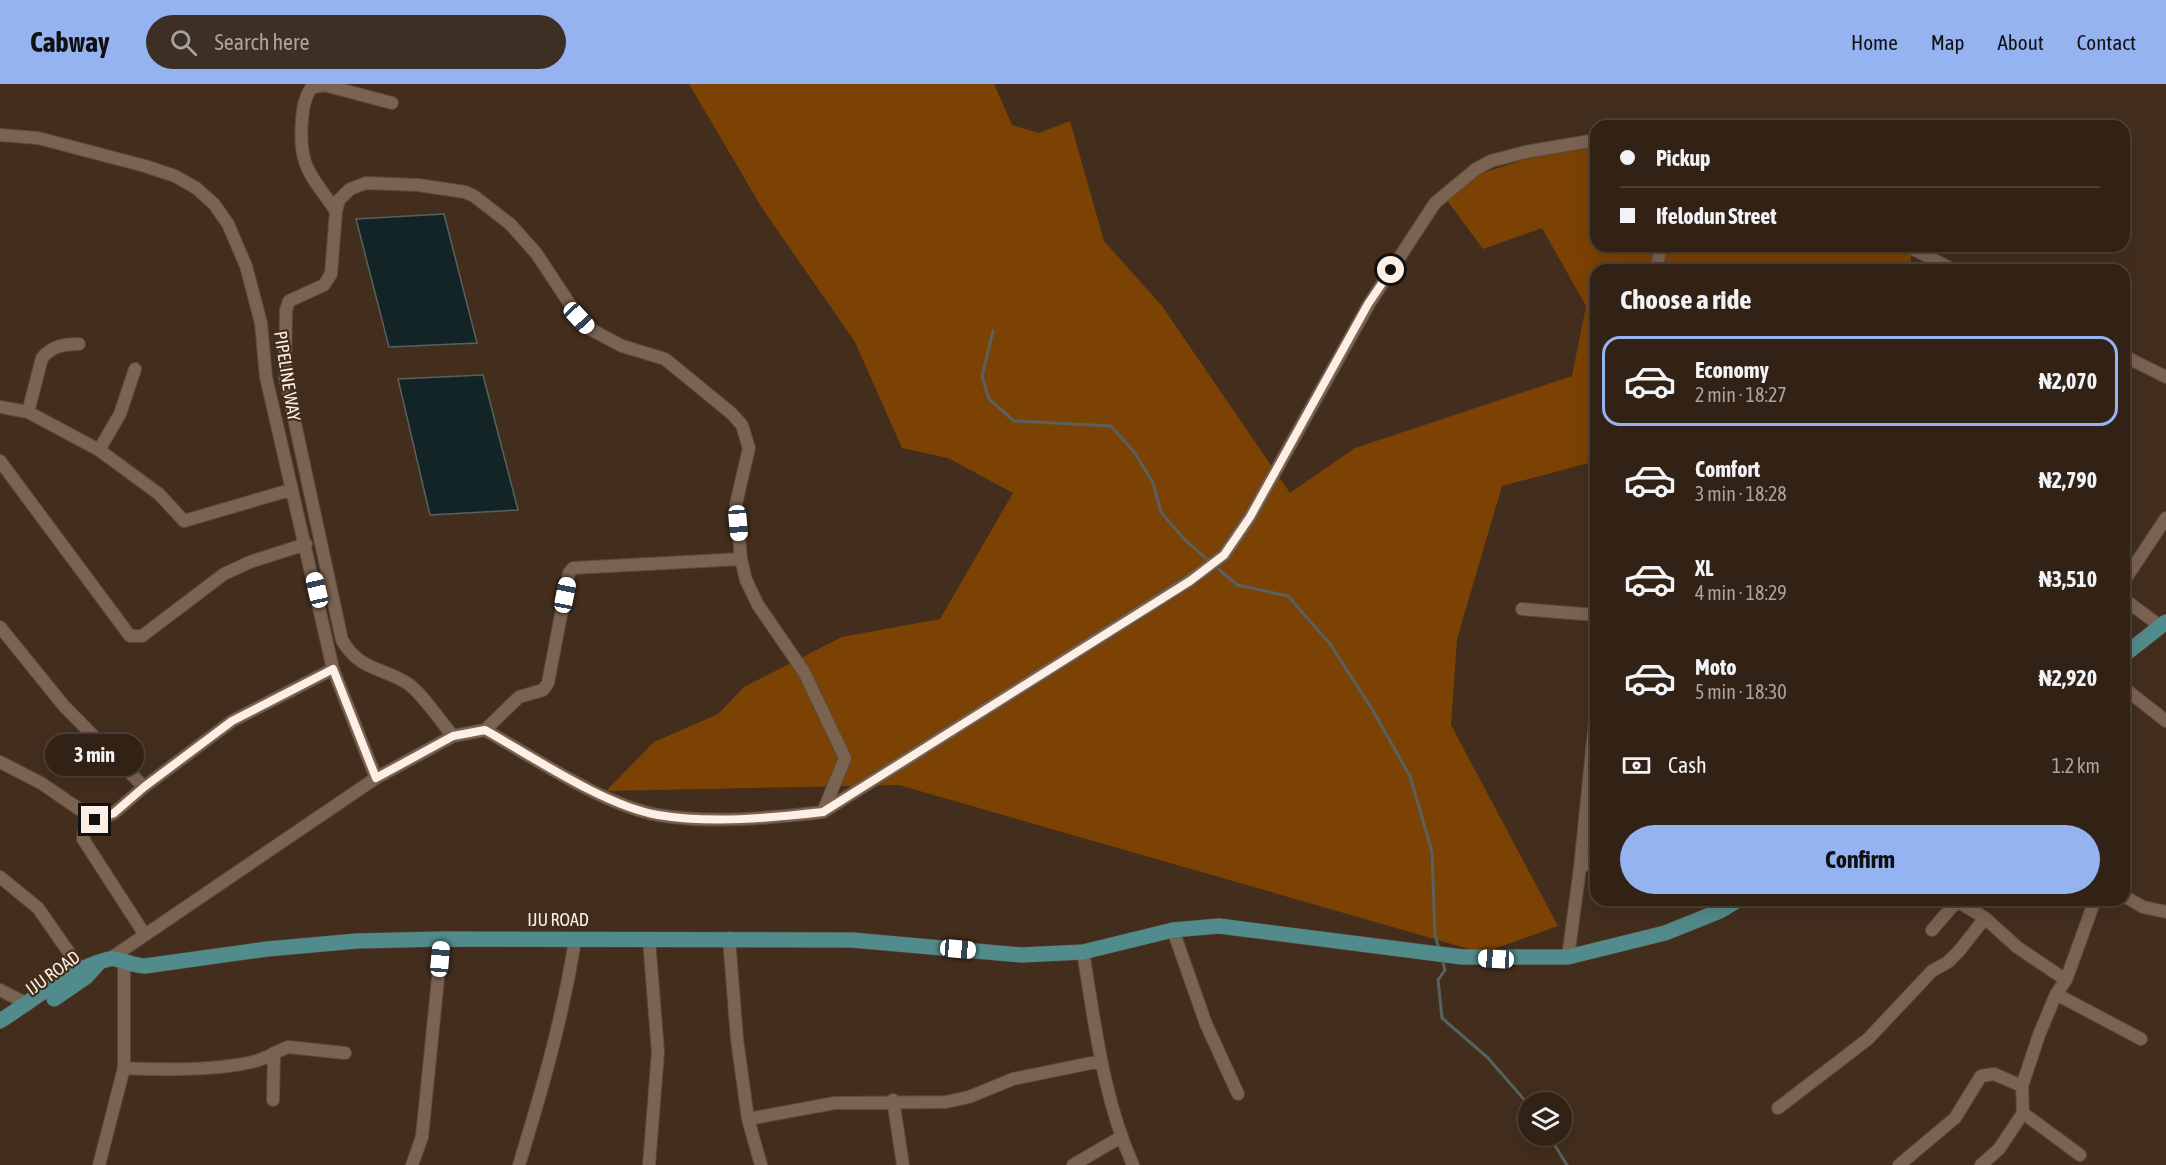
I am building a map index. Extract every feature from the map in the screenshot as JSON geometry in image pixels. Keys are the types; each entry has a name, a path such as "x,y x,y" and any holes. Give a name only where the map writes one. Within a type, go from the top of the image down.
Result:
{"main road":[{"path":"2130,650 2163,624"},
{"name":"IJU ROAD","path":"0,1021 84,973 111,962 144,966 267,949 357,941 729,938 852,940 1021,955 1083,952 1173,930 1219,927 1462,957 1568,957 1665,933 1728,906"},
{"name":"IJU ROAD","path":"0,1033 84,973"}],"street":[{"path":"336,212 309,172 300,152 305,98 311,88 324,85 392,103"},
{"name":"PIPELINE WAY","path":"0,135 38,138 146,166 175,176 196,188 214,204 228,224 249,278 261,323 266,377 290,490 306,544 333,669 376,778"},
{"path":"485,730 572,780 612,799 657,815 774,818 823,812 1190,581 1224,555 1250,517 1368,304 1435,203 1476,169 1491,162 1525,152 1590,141"},
{"path":"453,736 408,684 366,665 351,655 342,640 285,377 286,310 289,301 324,285 332,274 336,212 339,200 350,189 366,183 452,188 474,196 510,224 536,253 579,318 590,329 622,345 665,359 731,413 742,425 749,448 736,504 741,559 758,605 804,672 845,758 823,812"},
{"path":"1919,252 1942,264"},
{"path":"28,412 42,358 48,351 63,344 79,344"},
{"path":"2130,359 2166,377"},
{"path":"99,450 120,414 135,369"},
{"path":"0,407 28,412 99,450 159,494 184,521 290,490"},
{"path":"0,461 130,636 142,636 224,574 250,562 306,544"},
{"path":"2130,572 2166,518"},
{"path":"99,1165 124,1068 111,962 145,935 376,778 453,736 485,730 519,697 546,687 569,573 573,568 741,559"},
{"path":"2130,603 2163,624"},
{"path":"1522,609 1590,615"},
{"path":"1,632 64,706 144,787"},
{"path":"145,935 83,839 85,826 114,813 144,787 232,721 333,669"},
{"path":"2130,693 2166,721"},
{"path":"0,762 41,783 95,820"},
{"path":"1568,957 1590,770"},
{"path":"1580,868 1590,862"},
{"path":"0,877 38,908 84,973"},
{"path":"2130,899 2143,907 2166,912"},
{"path":"1932,930 1953,906"},
{"path":"1967,906 1985,918 2017,947 2066,980"},
{"path":"1981,1165 1999,1149 2023,1113 2022,1086 2056,994 2066,980 2093,906"},
{"path":"1778,1108 1868,1039 1932,971 1948,962 1959,951 1985,918"},
{"path":"1173,930 1206,1024 1238,1094"},
{"path":"729,938 737,1039 748,1119 761,1165"},
{"path":"412,1165 422,1137 442,939"},
{"path":"519,1165 552,1057 565,1004 575,940"},
{"path":"649,940 658,1052 650,1165"},
{"path":"1083,952 1101,1060 1121,1137 1133,1165"},
{"path":"0,990 28,1004"},
{"path":"2056,994 2141,1039"},
{"path":"124,1068 159,1070 212,1067 265,1060 288,1047 345,1053"},
{"path":"273,1100 274,1053"},
{"path":"748,1119 835,1103 893,1100 946,1102 969,1097 1013,1079 1101,1060"},
{"path":"1899,1165 1955,1118 1981,1076 1994,1074 2022,1086"},
{"path":"893,1100 903,1165"},
{"path":"2023,1113 2080,1155"},
{"path":"1073,1165 1121,1137"}],"shaded area":[{"path":"689,84 994,84 1012,125 1039,133 1070,121 1104,241 1162,306 1290,493 1355,448 1572,376 1586,306 1542,228 1483,249 1446,199 1477,175 1554,150 1590,147 1590,252 1911,252 1911,264 1590,264 1590,463 1502,486 1457,639 1451,725 1558,926 1483,953 899,785 606,791 654,742 718,714 744,687 842,637 940,619 1013,493 948,458 902,448 855,342 762,208"},
{"path":"444,214 477,343 389,347 356,219"},
{"path":"483,375 518,510 430,515 398,379"}],"waterway":[{"path":"993,331 982,376 989,399 1014,421 1111,426 1135,453 1153,483 1161,512 1183,538 1210,562"},
{"path":"1215,566 1237,585 1288,596 1330,644 1372,709 1410,776 1432,852 1435,935 1439,949"},
{"path":"1442,959 1445,970 1438,980 1442,1018 1488,1058 1518,1092"},
{"path":"1555,1146 1567,1165"}],"route":[{"path":"95,820 114,813 144,787 232,721 333,669 376,778 453,736 485,730 572,780 612,799 657,815 702,818 774,818 823,812 1190,581 1224,555 1250,517 1368,304 1391,270"}]}
